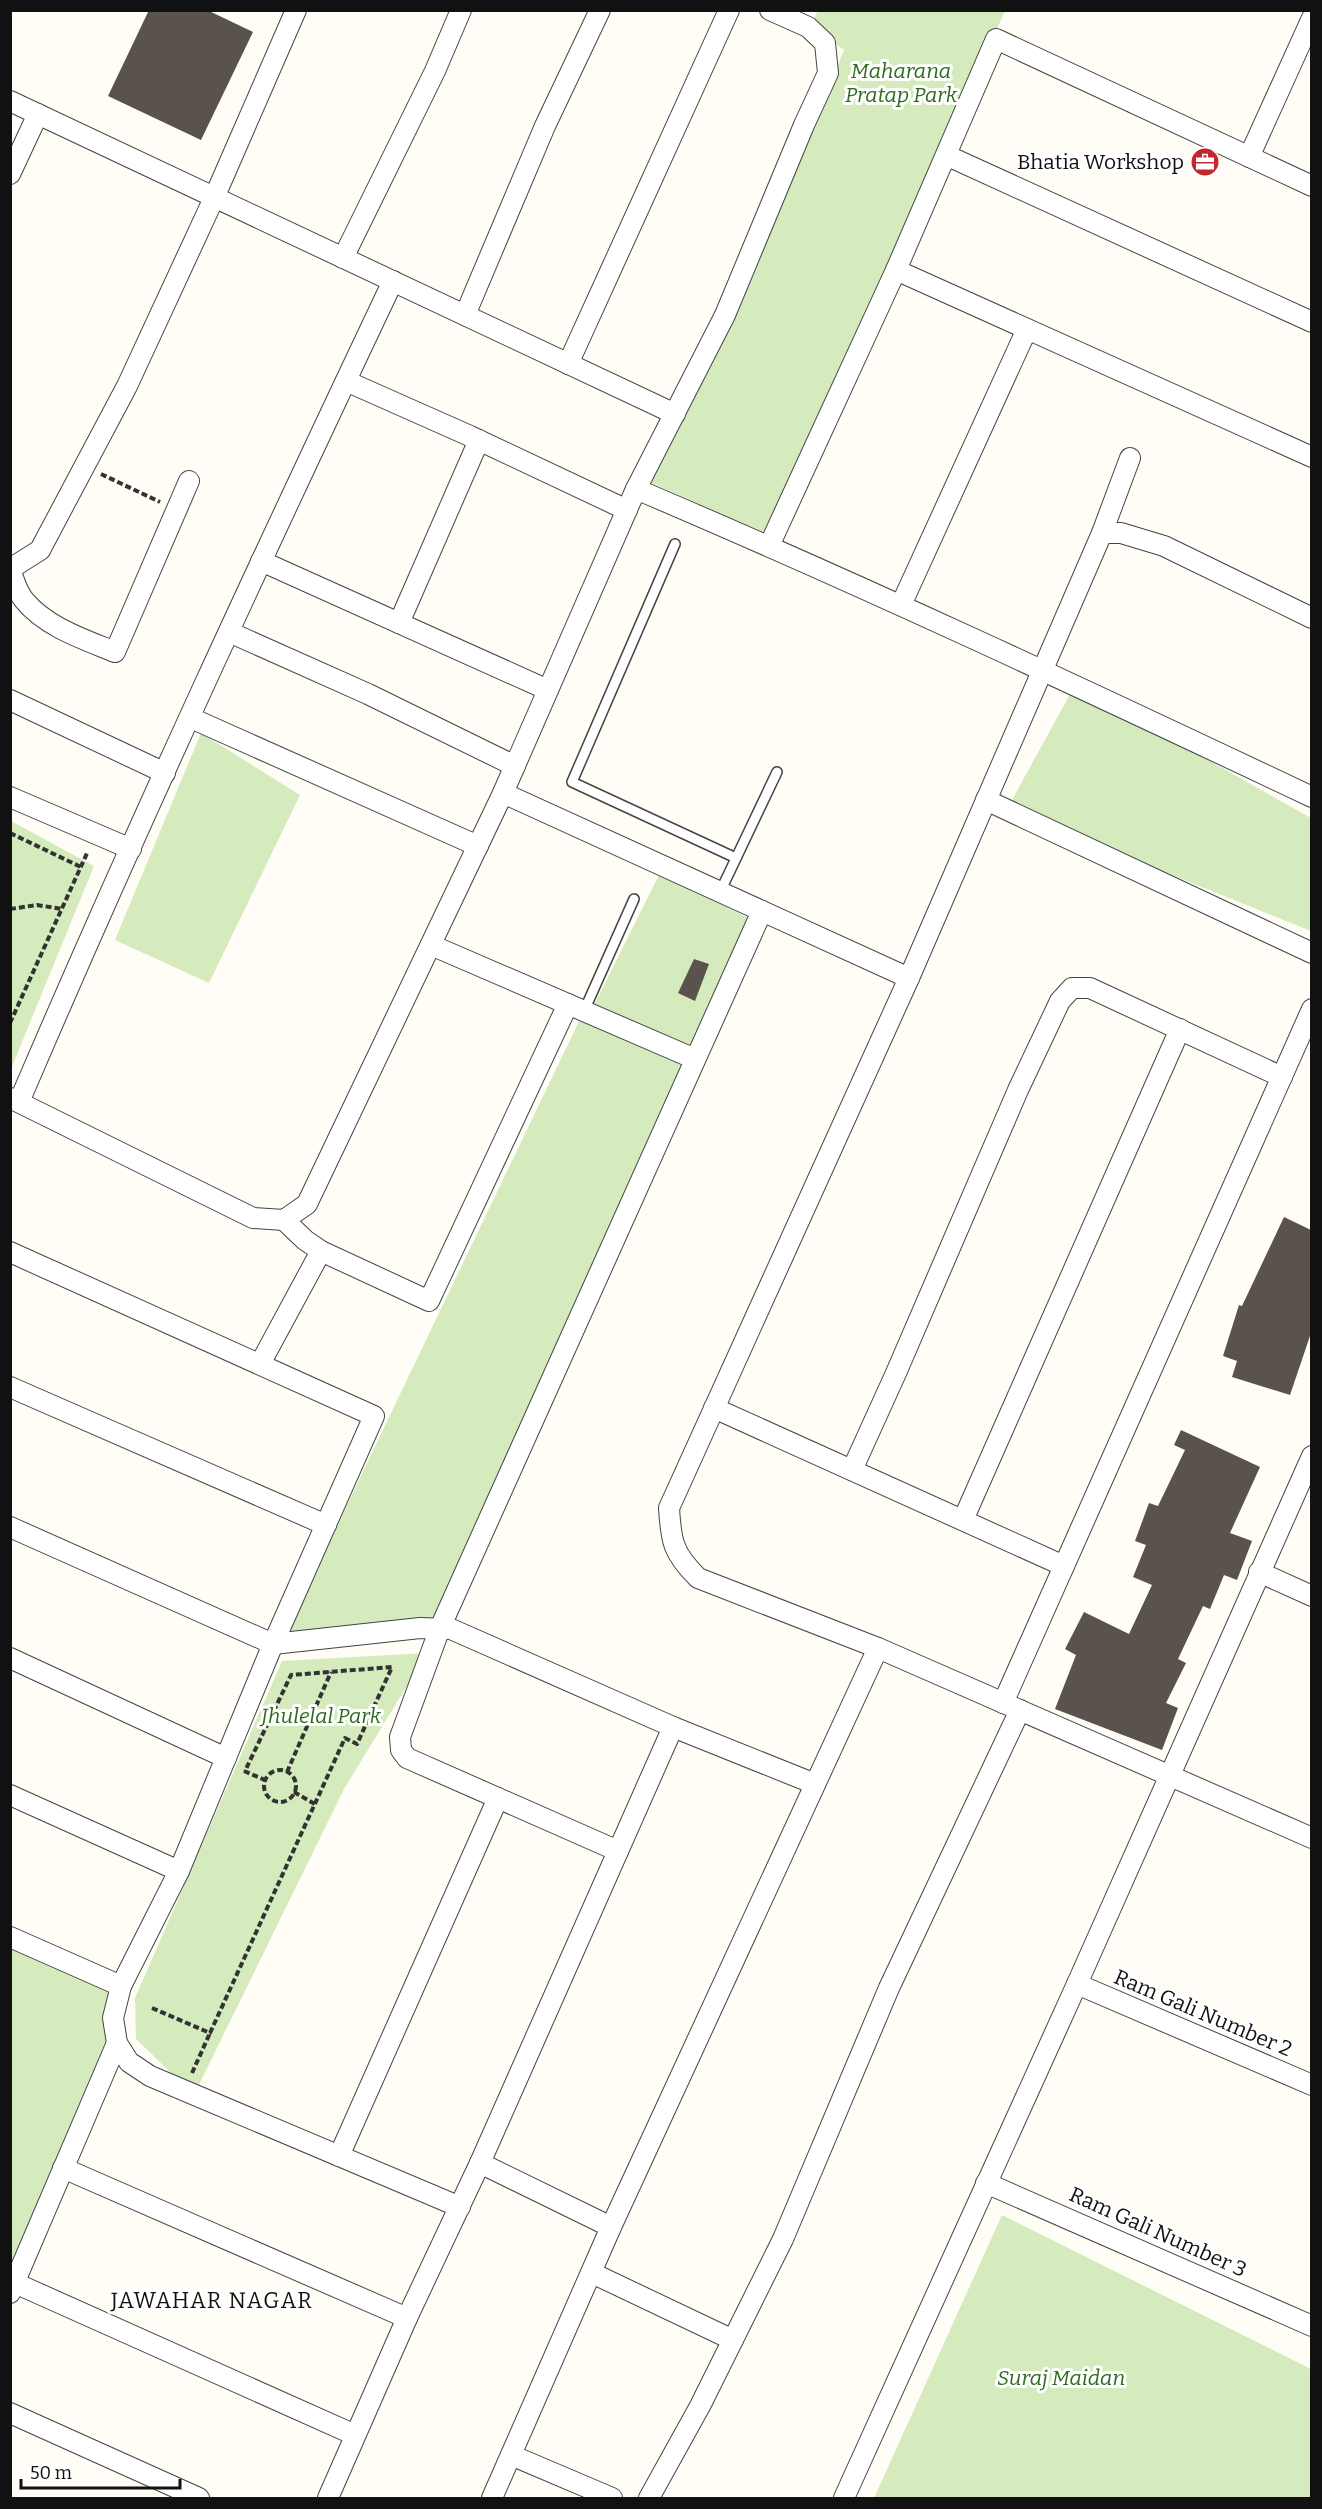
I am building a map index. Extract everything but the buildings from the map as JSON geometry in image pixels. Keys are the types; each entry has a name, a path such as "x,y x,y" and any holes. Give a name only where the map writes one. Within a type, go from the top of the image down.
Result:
{"street":[{"path":"189,482 115,652 74,635 41,617 22,599 10,569 40,550 127,386 214,198 296,10"},
{"path":"343,258 435,71 461,10"},
{"path":"465,315 545,126 600,10"},
{"path":"568,364 729,10"},
{"path":"393,281 261,561 15,1100 253,1218 284,1220 307,1204 503,793 636,489 725,315 828,73 825,44 812,19 770,10"},
{"path":"1249,158 1311,18"},
{"path":"769,546 897,270 948,156 996,39 1311,186"},
{"path":"10,101 675,414"},
{"path":"10,174 38,114"},
{"path":"948,156 1311,322"},
{"path":"897,270 1311,458"},
{"path":"901,605 1027,329"},
{"path":"346,381 479,440 627,510"},
{"path":"399,623 479,440"},
{"path":"1130,459 1102,532 909,978 669,1508 670,1536 681,1561 698,1578 878,1648 1311,1838"},
{"path":"636,489 901,605 1311,797"},
{"path":"1102,532 1121,533 1164,546 1311,618"},
{"path":"261,561 548,690"},
{"path":"229,632 368,694 515,766"},
{"path":"10,700 165,773"},
{"path":"190,718 478,846"},
{"path":"503,793 909,978"},
{"path":"10,797 130,849"},
{"path":"986,800 1311,953"},
{"path":"618,1851 407,1758 401,1750 400,1737 440,1628 762,911"},
{"path":"431,945 695,1059"},
{"path":"852,1470 1018,1090 1060,1001 1072,988 1090,988 1282,1077"},
{"path":"284,1220 304,1240 321,1251 429,1300 576,1008"},
{"path":"649,2499 700,2406 783,2239 1011,1706 1064,1566 1311,1009"},
{"path":"963,1520 1180,1029"},
{"path":"260,1364 321,1251"},
{"path":"10,1252 374,1416 273,1644 179,1871 121,1986 112,2018 117,2043 129,2062 150,2076 460,2207"},
{"path":"10,1387 326,1526"},
{"path":"714,1408 1064,1566"},
{"path":"844,2499 1077,1984 1311,1456"},
{"path":"10,1527 273,1644 420,1628 451,1629 673,1727 815,1784"},
{"path":"1259,1572 1311,1596"},
{"path":"492,2499 611,2227 878,1648"},
{"path":"10,1659 225,1760"},
{"path":"328,2499 673,1727"},
{"path":"10,1795 179,1871"},
{"path":"339,2156 498,1798"},
{"path":"10,1937 121,1986"},
{"name":"Ram Gali Number 2","path":"1077,1984 1311,2085"},
{"path":"117,2043 13,2288 355,2435"},
{"path":"480,2163 611,2227"},
{"path":"63,2168 407,2318"},
{"name":"Ram Gali Number 3","path":"986,2182 1311,2326"},
{"path":"592,2273 733,2340"},
{"path":"10,2413 199,2499"},
{"path":"511,2455 612,2499"}],"lane":[{"path":"675,544 572,782 736,858"},
{"path":"720,892 777,772"},
{"path":"576,1008 634,899"}],"path":[{"path":"84,466 176,510"},
{"path":"10,833 81,867 10,1023"},
{"path":"10,909 37,905 62,909"},
{"path":"184,2090 345,1738 357,1744 392,1667 291,1675 245,1771"},
{"path":"287,1772 331,1672"},
{"path":"225,1760 265,1780"},
{"path":"287,1772 294,1779 294,1792 285,1801 275,1801 267,1795 265,1780 272,1773 287,1772"},
{"path":"294,1792 315,1804"},
{"path":"152,2008 210,2033"}],"green space":[{"name":"Maharana Pratap Park","path":"818,11 1005,11 768,534 649,482 810,133 844,50 810,25"},
{"path":"1075,685 1311,818 1311,931 1007,809"},
{"path":"201,733 300,795 209,983 115,940"},
{"path":"11,821 94,866 11,1069"},
{"path":"660,873 748,918 433,1620 286,1632 581,1017 593,1007"},
{"name":"Jhulelal Park","path":"427,1653 344,1789 194,2095 136,2039 135,1998 282,1661"},
{"path":"11,1944 110,1992 107,2041 11,2271"},
{"name":"Suraj Maidan","path":"1002,2215 1311,2369 1311,2498 874,2498"}],"place":[{"name":"Bhatia Workshop","path":"1205,162"}],"district":[{"name":"JAWAHAR NAGAR","path":"212,2300"}]}
